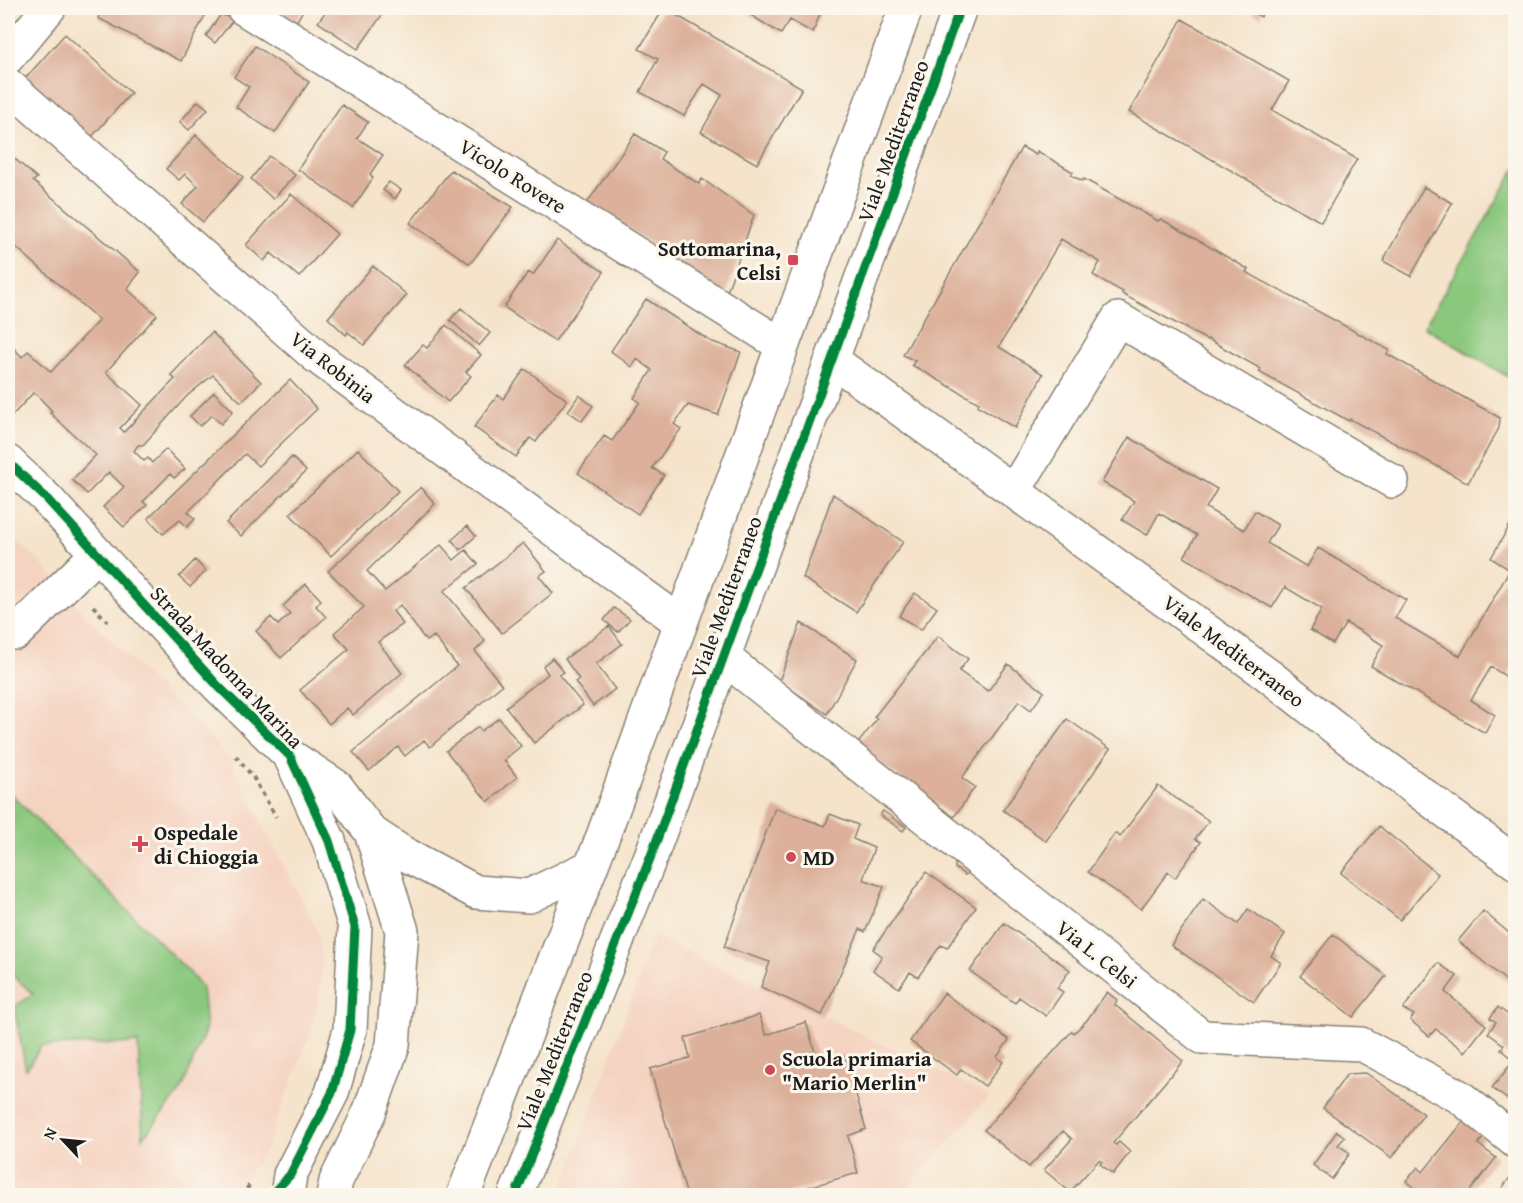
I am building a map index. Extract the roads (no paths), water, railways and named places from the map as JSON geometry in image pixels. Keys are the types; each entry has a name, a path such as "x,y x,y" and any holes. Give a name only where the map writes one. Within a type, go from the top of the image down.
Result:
{"street":[{"path":"8,57 49,8"},
{"name":"Vicolo Rovere","path":"243,8 782,345"},
{"name":"Viale Mediterraneo","path":"463,1196 603,836 906,8"},
{"name":"Viale Mediterraneo","path":"515,1196 651,856 960,8"},
{"name":"Via Robinia","path":"8,85 317,357 680,622"},
{"path":"1014,490 1118,319 1392,481"},
{"name":"Viale Mediterraneo","path":"832,360 1268,675 1515,863"},
{"name":"Strada Madonna Marina","path":"8,462 46,498 219,687 290,756 336,786 371,832 401,852 476,892 529,896 590,867"},
{"path":"16,633 98,554"},
{"name":"Via L. Celsi","path":"723,657 1202,1038 1361,1044 1460,1097 1515,1142"},
{"name":"Strada Madonna Marina","path":"276,1186 332,1093 350,1030 355,927 329,841 290,756"},
{"name":"Strada Madonna Marina","path":"333,1196 336,1181 369,1113 393,1045 402,931 371,832"}],"place":[{"name":"Sottomarina, Celsi","path":"793,260"},
{"name":"Ospedale di Chioggia","path":"140,844"},
{"name":"MD","path":"791,857"},
{"name":"Scuola primaria \"Mario Merlin\"","path":"770,1070"}]}
